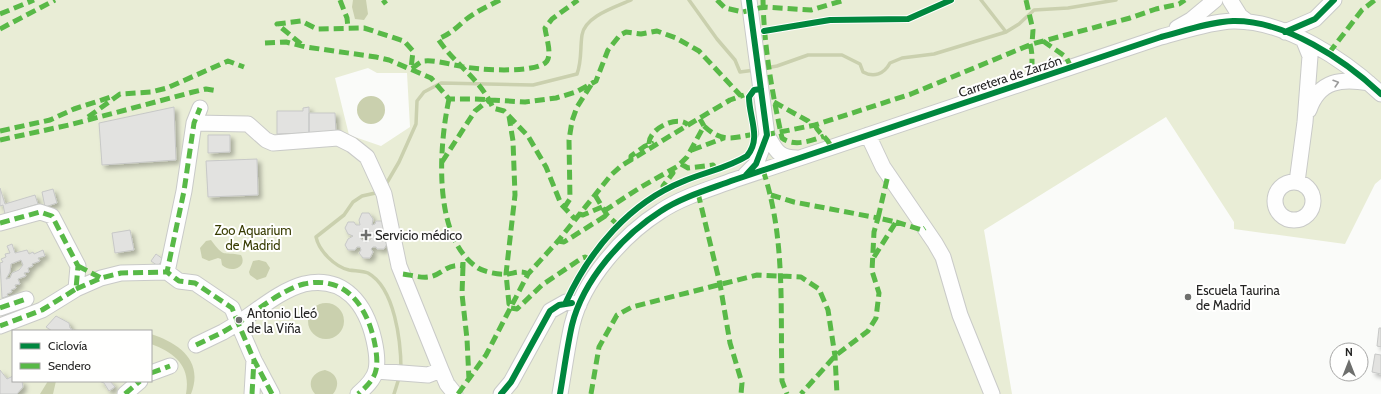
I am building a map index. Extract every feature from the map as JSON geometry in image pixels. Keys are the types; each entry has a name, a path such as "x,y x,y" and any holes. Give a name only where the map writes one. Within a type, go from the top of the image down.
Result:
{"street":[{"path":"749,0 761,89 768,161 775,165"},
{"path":"1161,37 1191,20 1215,0"},
{"path":"1230,0 1240,16 1248,22"},
{"path":"1285,32 1300,27 1315,19 1334,0"},
{"name":"Carretera de Zarzón","path":"560,394 572,324 579,305 608,258 633,232 661,210 703,191 744,176 1161,37 1218,23 1248,22 1285,32 1339,59 1370,83 1381,94"},
{"path":"1297,182 1305,122 1310,56 1304,41"},
{"path":"1305,122 1314,98 1321,89 1340,81 1349,80 1370,83"},
{"path":"167,272 184,190 194,123 200,108"},
{"path":"194,123 248,124 266,140 273,143 338,138 352,146 366,157 384,194 399,266 440,370 447,384 455,394"},
{"path":"868,135 883,167 943,257 960,315 992,394"},
{"name":"Carretera de Zarzón","path":"744,176 756,164 766,139 783,157 800,158"},
{"path":"0,223 40,212 52,216 78,266 76,289"},
{"path":"78,266 101,278"},
{"path":"1,325 42,310 76,289 101,278 121,273 167,272 180,281 195,283 232,308 254,360 272,394"},
{"path":"196,345 238,323 283,294 304,284 326,283 344,289 366,312 376,350 376,371 368,386 358,394"},
{"path":"0,308 26,299"},
{"path":"501,394 511,382 550,311 566,302 579,305"},
{"path":"252,394 254,360"},
{"path":"152,373 170,366"},
{"path":"376,371 428,374 440,370"},
{"path":"125,394 139,382"}],"green space":[{"name":"Zoo Aquarium de Madrid","path":"0,0 1381,0 1381,179 1375,184 1345,244 1234,229 1234,222 1166,117 984,230 1012,394 0,394","holes":["368,68 377,73 407,73 410,127 381,146 349,135 335,78"]}],"shaded area":[{"path":"353,0 366,0 368,14 364,20 355,19 352,7"},
{"path":"371,96 381,100 385,110 381,120 371,124 361,120 357,110 361,100"},
{"path":"211,240 219,250 224,253 241,255 243,259 240,266 238,268 230,269 222,265 221,259 218,258 209,261 202,258 200,248 206,241"},
{"path":"259,260 266,262 270,268 266,277 257,280 250,275 249,272 253,261"},
{"path":"326,303 336,306 341,311 344,321 341,331 336,336 326,339 316,336 311,331 308,321 311,311 316,306"},
{"path":"152,334 171,343 186,355 194,372 194,382 191,394 186,394 186,376 179,362 174,356 152,344"},
{"path":"325,370 329,371 335,376 337,386 333,394 315,394 311,386 312,379 317,373"},
{"path":"47,382 56,382 53,394 40,394"}],"building":[{"path":"174,107 176,160 102,165 99,123"},
{"path":"309,107 309,133 277,134 277,111 303,111 303,108"},
{"path":"309,113 335,113 336,133 309,133"},
{"path":"208,135 230,135 230,152 208,153"},
{"path":"257,159 258,195 208,197 206,161"},
{"path":"0,188 5,204 35,195 38,204 5,214 3,205 0,206"},
{"path":"53,189 57,203 45,207 42,192"},
{"path":"362,213 369,213 373,219 372,225 375,224 376,221 383,221 387,227 379,235 381,238 384,238 387,244 384,249 377,249 376,247 373,247 371,249 373,252 370,258 363,258 359,253 361,250 360,247 357,247 355,250 348,250 345,245 348,239 353,236 348,234 345,228 348,222 354,222 356,225 360,225 359,220","holes":["366,230 371,233 371,239 366,242 361,239 361,233"]},
{"path":"130,230 134,250 115,253 112,233"},
{"path":"12,244 15,253 27,250 29,254 33,252 34,254 43,250 45,256 38,258 40,261 32,264 33,266 28,268 29,272 24,273 26,276 18,279 20,284 15,285 16,288 7,294 8,296 2,298 0,263 3,262 1,259 6,257 5,254 10,253 7,246","holes":["21,260 23,265 19,270 12,273 10,278 6,279 10,272 11,264"]},
{"path":"156,254 163,259 158,266 151,261"},
{"path":"56,316 69,323 70,328 73,330 50,330 46,327"},
{"path":"1379,328 1381,328 1381,347 1377,346"},
{"path":"1375,354 1381,355 1381,374 1372,372"},
{"path":"0,370 7,379 12,376 12,382 22,382 23,387 17,394 0,394"},
{"path":"102,382 111,382 115,387 109,391 104,383"}],"waterway":[{"path":"385,186 399,162 416,124 417,101 424,92 441,83 533,85 577,74 579,69 584,28 595,17 631,0"},
{"path":"689,0 717,39 735,60 740,72 755,70"},
{"path":"981,0 1006,32"},
{"path":"761,69 777,66 808,55 842,55 860,64 863,72 875,75 885,70 890,63 902,58 934,54 1006,32 1019,24 1034,10 1068,8 1116,0"},
{"path":"380,192 362,196 353,202 344,215 316,237 320,248 328,258 338,266 349,270 368,273 377,280 385,291 395,317 398,331 401,370"},
{"path":"394,394 399,378"}],"marked path":[{"path":"0,14 34,0"},
{"path":"0,29 55,0"},
{"path":"340,0 347,18 348,28"},
{"path":"383,0 386,4"},
{"path":"500,0 482,9 452,31 438,39 452,57 475,80 488,98 493,108 504,111 528,136 546,167 561,204 575,219"},
{"path":"301,44 277,24 301,21 317,29 364,28 404,41 413,51 411,69 424,61 492,70 532,68 541,65 547,61 548,58 549,49 545,28 552,19 578,0"},
{"path":"717,0 725,8 743,12 763,7 811,10 845,0"},
{"path":"763,0 769,69 782,138 786,141 797,143 814,140 824,136"},
{"path":"1026,0 1033,30 1032,44"},
{"path":"765,135 815,125 911,94 1032,44 1130,18 1156,9 1179,4 1185,0"},
{"path":"1329,53 1362,10 1375,0"},
{"path":"265,43 286,42 306,47 389,60 431,78 449,99 525,102 556,98 576,92 596,81 608,50 620,35 626,32 641,34 657,31 676,38 699,51 741,96"},
{"path":"1043,41 1066,57 1071,67"},
{"path":"1030,44 1034,80"},
{"path":"88,117 120,94 151,92 167,88 228,61 244,67"},
{"path":"564,208 570,199 569,140 572,121 577,107 591,85"},
{"path":"0,140 69,125 206,89 218,91"},
{"path":"458,394 486,355 528,274 558,241 611,175 621,166 688,125 730,100 744,95"},
{"path":"0,131 50,120 74,109 114,96"},
{"path":"449,99 443,141 442,190 446,214 453,236 463,254 478,268 496,274 520,272 528,274"},
{"path":"442,162 475,111 490,99"},
{"path":"774,102 808,121 811,125"},
{"path":"196,345 238,323 232,308 195,283 179,281 167,272 184,191 194,123 200,108"},
{"path":"509,116 513,141 515,195 506,274 509,304 512,305"},
{"path":"604,211 641,187 678,166 687,157 704,126 700,119"},
{"path":"649,144 653,133 664,125 678,121 688,125"},
{"path":"815,125 831,147"},
{"path":"704,126 716,135 728,138 755,134"},
{"path":"692,150 724,138"},
{"path":"631,161 631,156 645,146 654,143"},
{"path":"681,164 688,168 713,165 716,169"},
{"path":"664,191 663,186 673,173 671,170"},
{"path":"763,170 770,196 779,248 782,381 787,394"},
{"path":"874,257 896,222 878,218 888,175"},
{"path":"698,193 720,284 730,343 742,383 741,394"},
{"path":"595,195 607,215 618,225"},
{"path":"771,195 794,202 878,218 874,232 872,271 879,293 876,318 868,331 835,356 801,394"},
{"path":"579,214 583,215 602,207"},
{"path":"0,223 40,212 52,216 78,266 76,289 42,310 0,326"},
{"path":"558,241 564,242 607,215"},
{"path":"896,222 922,230 925,228"},
{"path":"511,308 517,309 542,285 582,258 585,257 589,259"},
{"path":"403,274 428,277 452,266 463,266 463,262"},
{"path":"78,266 101,278"},
{"path":"463,266 462,294 467,339 469,380"},
{"path":"76,289 101,278 121,273 167,272"},
{"path":"591,394 599,347 617,315 632,307 757,275 801,277 819,289 828,310 835,356 837,394"},
{"path":"272,394 254,360 238,323 287,291 304,284 318,282 331,284 342,289 351,296 359,305 370,327 376,351 376,370 371,380 358,394"},
{"path":"0,308 26,299"},
{"path":"252,394 254,360"},
{"path":"152,373 170,366"},
{"path":"125,394 139,382"}],"cycle path":[{"path":"746,175 756,164 767,135 749,0"},
{"path":"764,31 830,20 908,19 951,0"},
{"path":"1285,32 1315,19 1334,0"},
{"path":"560,394 572,325 577,308 595,275 619,246 647,221 669,206 706,190 1161,37 1215,23 1233,21 1253,22 1273,27 1293,35 1313,44 1350,68 1381,94"},
{"path":"566,302 587,264 599,247 613,230 629,215 664,190 684,181 732,164 747,156 754,142 754,128 749,97 754,90 761,89"},
{"path":"501,394 511,382 550,311 559,305 572,303"}],"place":[{"name":"Servicio médico","path":"366,235"},
{"name":"Escuela Taurina de Madrid","path":"1188,297"},
{"name":"Antonio Lleó de la Viña","path":"239,320"}]}
